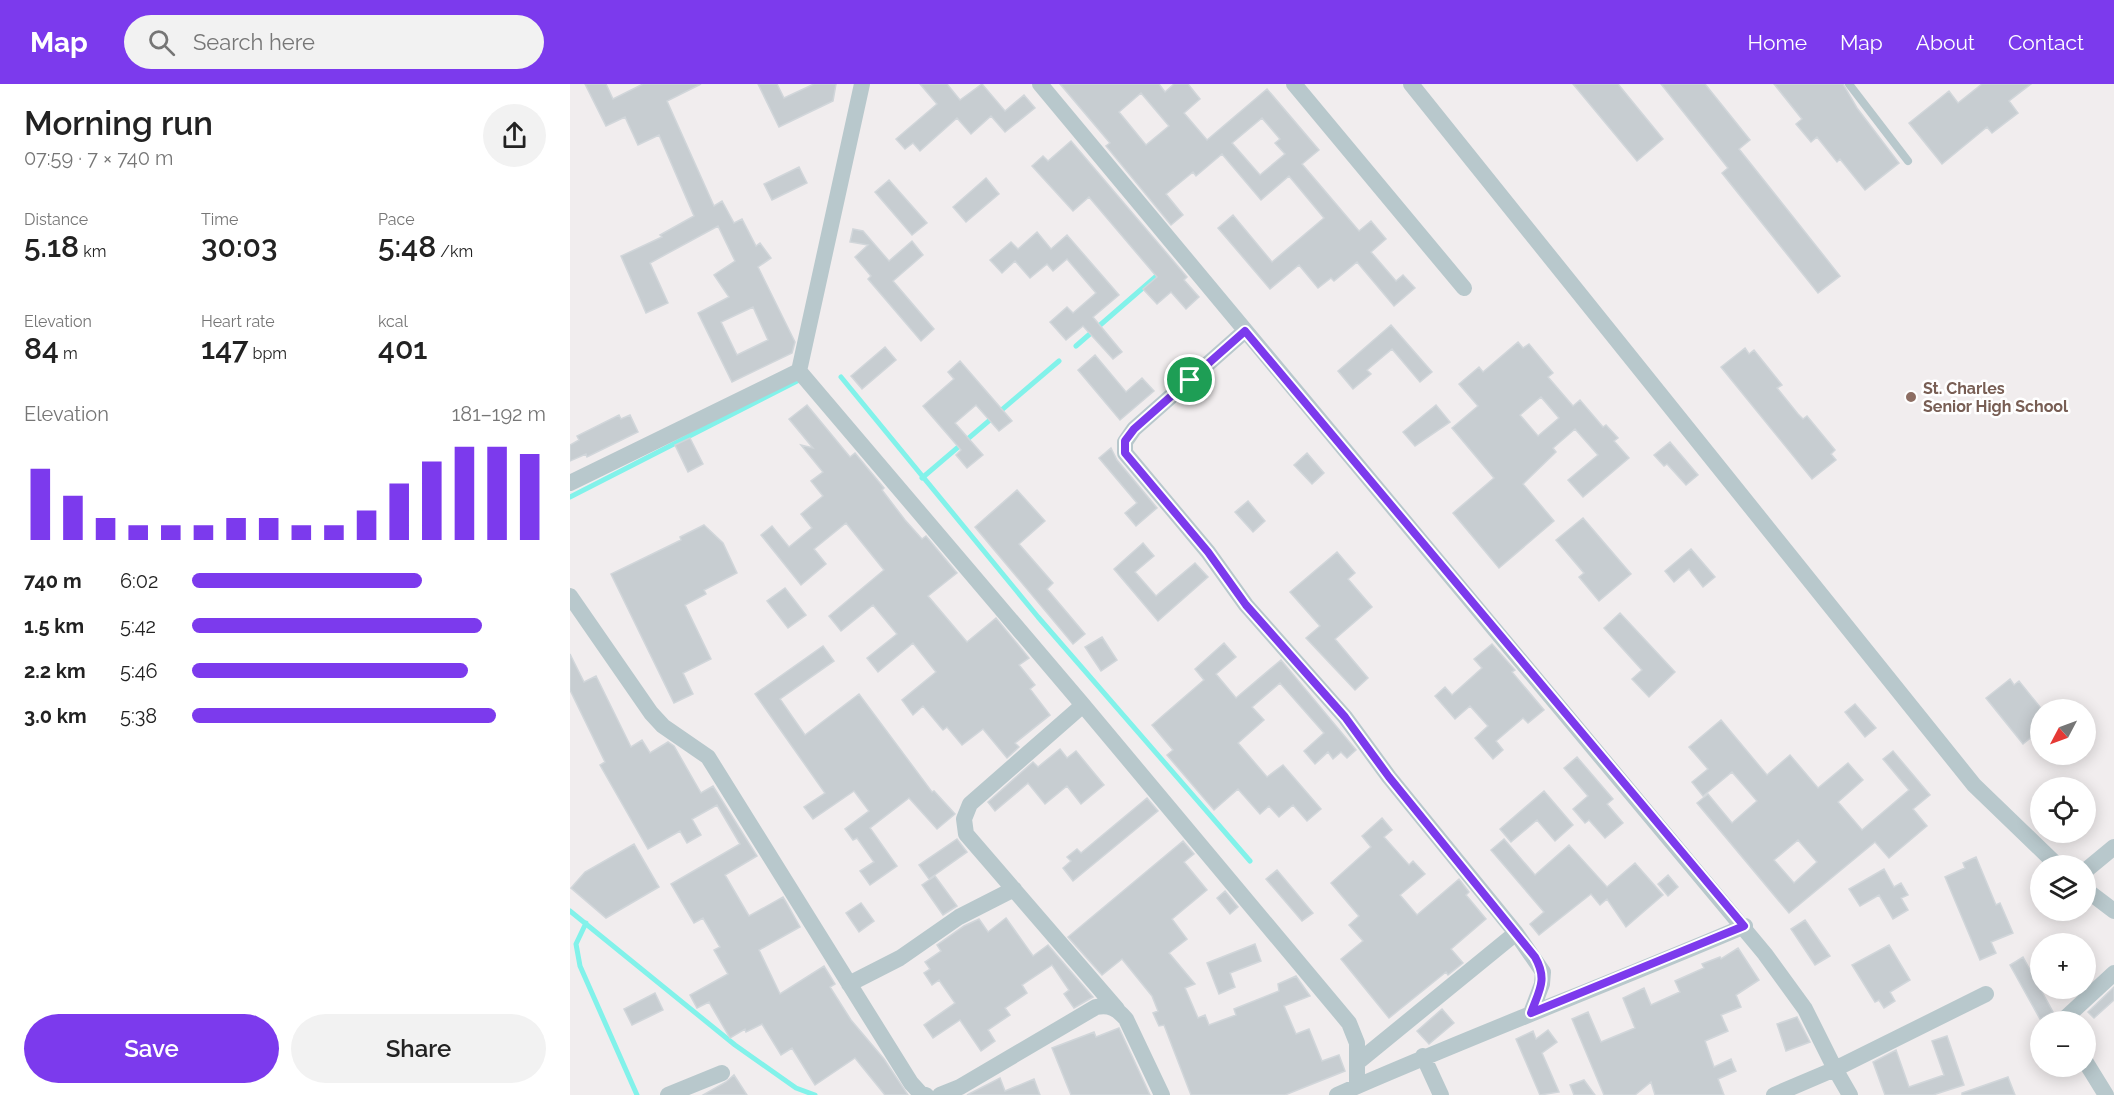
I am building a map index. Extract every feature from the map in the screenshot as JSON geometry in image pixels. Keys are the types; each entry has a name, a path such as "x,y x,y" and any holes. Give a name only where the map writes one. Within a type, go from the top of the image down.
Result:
{"street":[{"path":"799,371 862,84"},
{"path":"1040,84 1744,926 1805,1009 1834,1069 1850,1095"},
{"path":"1294,84 1464,288"},
{"path":"1411,84 1974,785 2047,855"},
{"path":"1245,331 1134,429 1125,441 1125,453 1208,552 1246,605 1345,717 1389,777 1516,933 1543,972 1542,984 1531,1013"},
{"path":"570,483 799,371"},
{"path":"799,371 1349,1023 1357,1043 1357,1086"},
{"path":"570,596 651,713 663,726 708,757 911,1083 921,1094 926,1095"},
{"path":"1083,705 970,804 964,819 966,834 1126,1019 1139,1042 1162,1095"},
{"path":"2096,862 2114,847"},
{"path":"849,984 900,958 959,917 1014,889"},
{"path":"2096,897 2114,911"},
{"path":"1340,1094 1423,1056 1744,926"},
{"path":"1358,1062 1516,933"},
{"path":"2073,1011 2114,973"},
{"path":"1774,1095 1834,1069 1986,994"},
{"path":"940,1095 960,1087 1096,1007 1104,1005 1117,1009"},
{"path":"1423,1056 1441,1095"},
{"path":"668,1095 722,1073"},
{"path":"2095,1077 2106,1095"}],"lane":[{"path":"1849,84 1908,161"}],"building":[{"path":"585,84 606,84 613,99 643,84 701,84 667,101 714,206 722,201 734,223 742,219 756,246 760,243 771,258 758,267 795,342 792,353 732,382 698,313 729,297 714,275 735,261 718,226 650,263 668,303 646,313 621,256 662,237 660,235 694,216 659,135 638,145 625,117 606,126","holes":["753,307 768,340 737,355 721,322"]},
{"path":"758,84 777,84 784,98 814,84 836,84 833,101 779,127"},
{"path":"920,84 947,84 960,100 982,84 1005,111 1024,95 1035,108 1005,132 991,116 971,134 957,118 920,151 913,143 905,149 896,139 937,104"},
{"path":"1060,84 1159,84 1165,92 1174,84 1188,84 1200,99 1184,113 1207,140 1267,89 1319,150 1302,164 1359,231 1371,221 1386,239 1371,252 1396,281 1403,275 1415,288 1394,306 1357,262 1334,281 1331,278 1318,288 1299,265 1270,289 1218,228 1233,215 1272,262 1324,218 1289,176 1261,200 1222,154 1196,176 1193,172 1166,194 1183,215 1171,225 1106,146 1110,143","holes":["1141,93 1169,126 1146,145 1119,112","1262,118 1280,139 1275,143 1285,154 1260,175 1232,143"]},
{"path":"1573,84 1618,84 1663,139 1637,161"},
{"path":"1661,84 1705,84 1750,140 1739,149 1840,276 1818,293 1722,173 1728,168"},
{"path":"1774,84 1843,84 1857,108 1899,163 1865,190 1840,159 1837,162 1817,137 1811,142 1796,124 1802,119"},
{"path":"1982,84 2031,84 2009,101 2018,113 1992,133 1987,127 1942,164 1909,123 1949,91 1958,103"},
{"path":"1071,141 1187,277 1184,280 1199,297 1186,309 1171,292 1157,304 1143,289 1157,277 1089,197 1073,211 1032,166 1043,156 1048,161"},
{"path":"799,167 807,183 772,200 764,184"},
{"path":"986,178 999,194 966,222 953,207"},
{"path":"889,180 927,223 912,235 875,192"},
{"path":"853,229 863,231 889,261 912,241 923,255 893,281 934,329 921,341 868,279 871,276 855,257 868,245 850,242"},
{"path":"1037,232 1051,249 1067,235 1119,295 1093,317 1122,352 1113,359 1083,326 1066,340 1050,322 1067,307 1073,313 1096,293 1067,259 1053,271 1047,264 1030,278 1015,261 1002,273 990,260 1011,242 1018,249"},
{"path":"1391,325 1432,372 1420,382 1392,349 1367,370 1371,374 1353,389 1338,371"},
{"path":"1518,342 1523,348 1529,344 1553,373 1548,377 1573,406 1580,400 1603,427 1606,425 1618,438 1614,441 1629,458 1583,497 1568,480 1598,455 1575,429 1553,448 1556,452 1523,484 1554,521 1499,568 1453,513 1494,478 1452,428 1478,406 1459,384 1479,367 1483,372","holes":["1541,397 1559,418 1538,436 1520,415"]},
{"path":"885,347 896,360 862,389 851,376"},
{"path":"1745,348 1749,354 1754,350 1782,385 1777,388 1798,414 1803,419 1807,416 1835,450 1831,454 1836,460 1812,479 1721,367"},
{"path":"1095,355 1126,392 1142,378 1154,391 1120,420 1078,370"},
{"path":"960,361 1012,421 999,431 976,405 955,423 983,455 967,468 956,455 961,450 923,406 954,379 948,372"},
{"path":"807,405 850,457 855,453 884,488 882,490 905,520 922,539 926,536 957,573 928,596 967,642 996,618 1029,658 1019,665 1035,685 1030,689 1050,715 1015,743 1019,747 1007,758 983,729 962,745 947,727 943,730 923,706 913,715 902,700 936,672 913,643 878,672 867,658 897,634 873,605 841,631 829,616 884,570 846,523 814,549 826,564 801,585 761,535 772,526 789,547 812,528 801,514 823,496 811,481 823,472 801,445 813,448 789,419"},
{"path":"1436,405 1450,422 1415,446 1403,432"},
{"path":"619,415 621,419 630,415 638,432 587,457 586,454 570,461 570,445 579,440 577,436"},
{"path":"690,438 703,464 688,472 675,445"},
{"path":"1670,442 1698,475 1686,485 1667,464 1664,466 1654,455"},
{"path":"1111,448 1117,460 1157,508 1136,526 1125,513 1137,503 1099,458"},
{"path":"1307,453 1324,473 1312,484 1294,465"},
{"path":"1017,490 1045,521 1019,544 1053,583 1047,589 1085,634 1073,644 975,527"},
{"path":"1248,501 1265,521 1253,532 1235,512"},
{"path":"1583,518 1631,574 1599,601 1579,577 1584,573 1556,540"},
{"path":"704,525 723,543 737,573 704,590 706,594 685,605 711,659 683,673 693,694 674,703 611,574 681,540 680,537"},
{"path":"1143,543 1154,556 1135,572 1156,596 1195,563 1208,577 1158,621 1114,569"},
{"path":"1691,549 1715,577 1703,587 1689,569 1674,582 1665,571"},
{"path":"1337,552 1355,573 1348,579 1372,607 1335,639 1368,678 1355,690 1306,638 1320,626 1290,592"},
{"path":"785,588 806,615 788,628 767,601"},
{"path":"1620,613 1675,672 1649,697 1632,679 1642,670 1604,628"},
{"path":"1102,637 1117,660 1101,671 1085,647"},
{"path":"1224,643 1236,657 1216,674 1236,698 1281,660 1356,750 1347,758 1341,752 1333,759 1328,752 1315,764 1304,751 1324,733 1280,683 1252,707 1264,720 1238,743 1267,777 1283,765 1321,809 1307,821 1293,805 1279,817 1269,806 1260,814 1238,789 1214,810 1167,755 1173,750 1152,725 1204,680 1195,669"},
{"path":"1492,644 1515,670 1512,672 1544,710 1528,723 1523,718 1496,741 1503,750 1493,759 1475,738 1488,726 1470,706 1455,719 1435,696 1445,687 1452,695 1482,668 1474,659"},
{"path":"823,646 834,661 780,699 805,735 859,694 932,792 934,791 955,814 937,829 909,798 870,828 897,866 870,885 860,871 874,862 857,838 853,840 845,829 869,811 854,791 813,819 804,807 825,793 755,694"},
{"path":"570,654 584,682 596,676 631,747 642,740 650,753 668,742 674,746 701,793 713,786 757,856 725,875 749,916 783,897 800,927 759,950 780,994 824,966 835,984 830,987 851,1020 884,1059 908,1095 885,1095 855,1058 815,1085 792,1048 781,1055 762,1024 746,1032 745,1029 730,1038 709,1002 697,1008 690,995 728,974 714,950 720,947 703,918 694,923 671,884 740,844 717,805 692,819 701,835 687,843 680,831 648,849 600,765 605,762 570,690"},
{"path":"2010,679 2014,685 2019,681 2034,699 2030,699 2030,738 2023,744 1986,698"},
{"path":"1855,704 1876,728 1865,737 1845,712"},
{"path":"1721,720 1767,775 1790,755 1818,788 1848,763 1863,780 1838,802 1862,830 1909,790 1883,759 1893,751 1930,795 1913,809 1927,826 1889,858 1875,842 1789,913 1697,803 1708,794 1732,823 1757,801 1732,772 1703,796 1692,782 1708,769 1689,747","holes":["1798,840 1817,862 1794,883 1774,860"]},
{"path":"1060,749 1067,758 1076,751 1104,785 1081,804 1067,786 1045,804 1028,783 995,811 988,802 1033,762 1038,767"},
{"path":"1577,757 1613,799 1607,804 1623,823 1605,838 1589,820 1585,823 1573,809 1588,796 1564,768"},
{"path":"1544,791 1573,825 1555,841 1537,820 1511,842 1500,829"},
{"path":"1147,798 1158,811 1073,881 1063,868 1071,861 1067,857 1077,849 1081,853"},
{"path":"1382,818 1392,830 1384,837 1409,865 1413,861 1425,874 1400,895 1417,915 1459,879 1469,892 1466,895 1486,919 1451,949 1463,963 1448,975 1446,972 1389,1018 1341,959 1363,941 1349,925 1359,916 1331,883 1371,847 1362,836"},
{"path":"957,839 967,852 929,879 919,865"},
{"path":"1504,839 1535,875 1569,845 1607,887 1635,863 1663,895 1626,927 1607,899 1600,905 1591,894 1539,935 1530,924 1544,912 1491,850"},
{"path":"1183,841 1194,854 1184,862 1207,890 1172,919 1187,939 1169,953 1195,984 1185,988 1198,1018 1205,1015 1209,1025 1236,1015 1234,1009 1279,991 1278,984 1296,976 1310,996 1284,1006 1296,1034 1309,1029 1322,1061 1339,1055 1345,1071 1285,1095 1191,1095 1164,1025 1159,1026 1153,1013 1158,1011 1152,996 1122,959 1102,975 1068,937"},
{"path":"634,844 659,887 606,918 571,888 585,872"},
{"path":"1976,857 1996,905 2000,903 2013,933 1991,942 1996,953 1980,960 1945,877 1965,868 1963,863"},
{"path":"1884,869 1894,887 1901,883 1908,895 1901,898 1908,910 1893,919 1879,895 1860,906 1849,889"},
{"path":"1277,870 1313,913 1302,921 1266,879"},
{"path":"1668,875 1678,887 1668,896 1658,884"},
{"path":"935,876 957,906 943,915 922,885"},
{"path":"1225,891 1238,907 1230,914 1217,898"},
{"path":"861,903 874,921 859,932 846,913"},
{"path":"1006,918 1033,956 1048,945 1093,997 1074,1008 1064,994 1069,990 1052,965 1022,985 1027,993 1005,1008 1010,1015 988,1030 995,1041 981,1051 960,1020 933,1038 924,1025 955,1003 939,980 932,985 924,973 930,969 925,962 941,951 937,945 964,926 979,919 988,932"},
{"path":"1805,920 1830,956 1815,965 1791,929"},
{"path":"1255,944 1261,961 1230,973 1235,987 1219,994 1207,963"},
{"path":"1889,945 1910,980 1890,992 1895,1001 1884,1008 1879,1000 1875,1002 1852,965"},
{"path":"1738,948 1759,980 1736,995 1741,1007 1721,1015 1728,1031 1705,1041 1714,1067 1731,1059 1736,1071 1718,1079 1724,1095 1655,1095 1651,1082 1635,1095 1604,1095 1572,1019 1588,1012 1601,1042 1635,1028 1623,998 1644,988 1651,1005 1680,992 1675,981 1704,968 1702,964 1720,957 1721,959"},
{"path":"2023,957 2030,970 2030,999 2046,999 2052,1011 2036,1011 2010,965"},
{"path":"2114,987 2114,1000 2096,1016 2096,1011 2089,1011"},
{"path":"655,993 663,1010 632,1025 624,1009"},
{"path":"1442,1009 1454,1023 1429,1044 1417,1031"},
{"path":"1797,1017 1810,1042 1786,1051 1777,1024"},
{"path":"1119,1028 1150,1095 1071,1095 1052,1048 1094,1032 1096,1037"},
{"path":"1548,1030 1557,1042 1542,1053 1559,1092 1540,1095 1516,1039 1533,1031 1536,1039"},
{"path":"1947,1036 1964,1085 1933,1095 1885,1095 1873,1062 1896,1050 1909,1087 1944,1075 1932,1041"},
{"path":"734,1075 747,1095 703,1095 726,1082"},
{"path":"2008,1077 2015,1095 1962,1095 1962,1093"},
{"path":"1000,1078 1005,1091 1034,1079 1040,1095 967,1095"},
{"path":"1584,1080 1595,1095 1574,1095 1570,1085"}],"waterway":[{"path":"1076,346 1160,273"},
{"path":"922,478 1059,361"},
{"path":"841,377 1038,617 1250,861"},
{"path":"570,497 803,378"},
{"path":"570,911 735,1045 796,1088 815,1095"},
{"path":"586,923 576,944 580,966 637,1095"}],"place":[{"name":"St. Charles Senior High School","path":"1911,397"}],"route":[{"path":"1245,331 1744,926 1636,973 1531,1013 1542,984 1543,972 1535,957 1389,777 1345,717 1246,605 1208,552 1125,453 1125,441 1134,429 1190,380 1245,331"}]}
